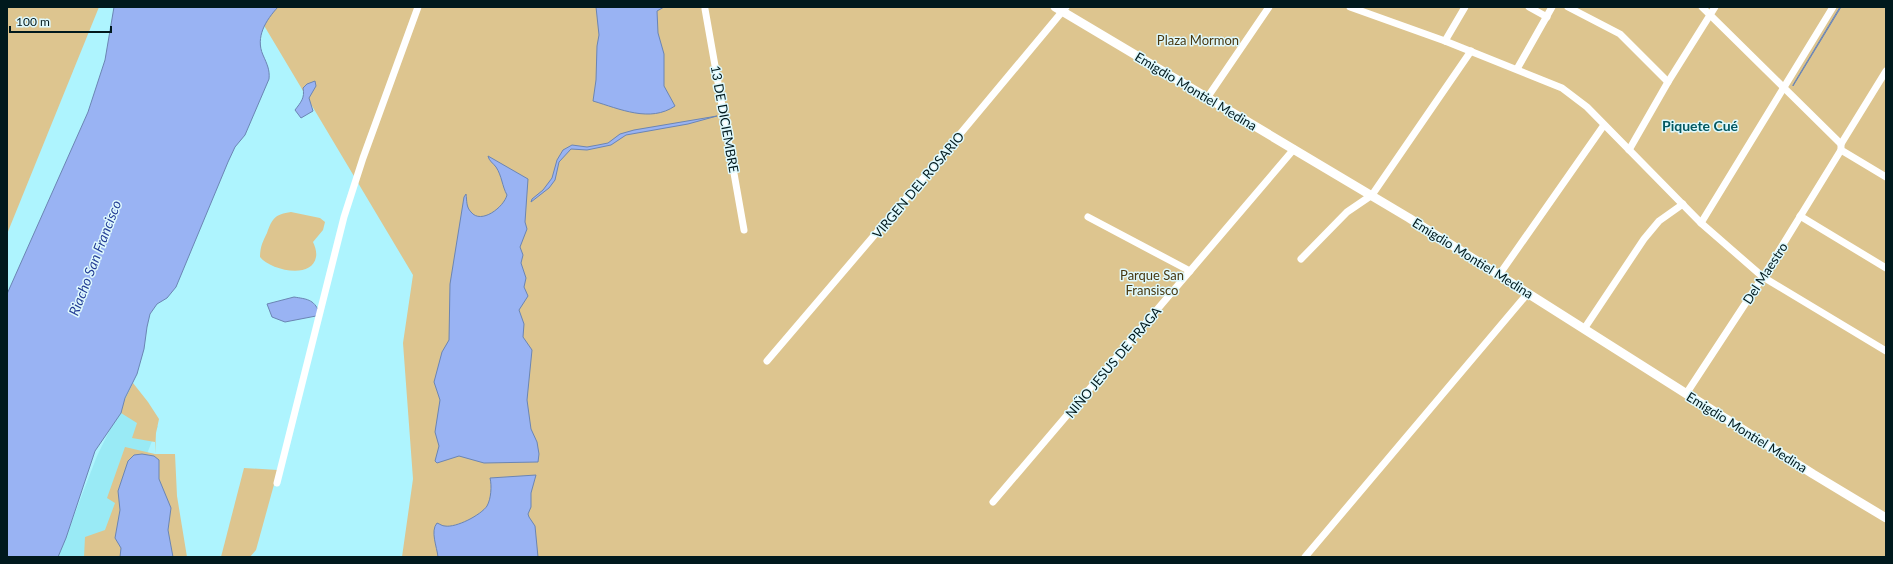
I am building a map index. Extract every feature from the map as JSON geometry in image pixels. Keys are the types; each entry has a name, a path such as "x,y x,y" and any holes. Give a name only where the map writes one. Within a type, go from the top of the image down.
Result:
{"main road":[{"name":"Emigdio Montiel Medina","path":"1061,9 1207,98 1372,195 1686,394 1886,518"}],"street":[{"path":"277,483 344,217 363,158 418,7"},
{"path":"1207,98 1269,7"},
{"path":"1351,7 1445,41 1562,88 1586,107 1701,223 1763,276 1886,351"},
{"path":"1445,41 1464,7"},
{"path":"1530,7 1547,16"},
{"path":"1516,69 1552,7"},
{"path":"1568,7 1620,34 1668,82"},
{"path":"1702,7 1840,145 1886,177"},
{"path":"1629,150 1668,82 1715,7"},
{"path":"1701,223 1833,7"},
{"name":"13 DE DICIEMBRE","path":"705,9 744,230"},
{"name":"VIRGEN DEL ROSARIO","path":"767,361 1061,9"},
{"path":"1301,259 1347,212 1372,195 1471,51"},
{"name":"Del Maestro","path":"1686,394 1763,276 1800,216 1840,145 1886,71"},
{"path":"1879,83 1886,87"},
{"path":"1499,275 1604,125"},
{"name":"NIÑO JESUS DE PRAGA","path":"993,502 1294,149"},
{"path":"1584,329 1644,239 1659,221 1683,204"},
{"path":"1800,216 1886,268"},
{"path":"1088,217 1190,271"},
{"path":"1305,557 1528,293"}],"shaded area":[{"path":"119,411 158,426 106,557 58,557 97,456"}],"green space":[{"path":"7,7 99,7 7,234"},
{"name":"Parque San Fransisco","path":"253,7 1886,7 1886,557 402,557 413,479 403,343 413,275"},
{"path":"291,212 320,218 325,222 323,230 313,242 316,249 316,257 313,264 307,269 299,271 281,269 272,266 260,257 262,244 275,218 281,214"},
{"path":"133,383 159,419 156,433 155,454 155,442 132,438 137,423 121,413 123,403"},
{"path":"125,447 155,454 175,454 177,496 187,557 84,557 85,537 105,530 115,503 107,498"},
{"path":"244,468 278,470 256,550 250,557 221,557"}],"water":[{"name":"Riacho San Francisco","path":"114,7 278,7 269,17 263,29 260,42 268,67 269,79 245,135 235,147 228,162 176,287 167,298 157,304 150,314 144,349 137,374 125,398 121,413 95,451 66,538 58,557 7,557 7,294 88,112 105,60"},
{"path":"596,7 664,7 657,11 658,33 664,54 664,86 675,106 655,114 645,114 624,111 593,101 599,35"},
{"path":"1841,7 1793,86 1793,85"},
{"path":"315,81 316,86 309,98 313,111 301,118 295,110 303,97 303,88 307,84"},
{"path":"717,116 688,124 626,135 611,145 587,150 571,149 559,162 555,180 549,188 531,202 532,199 543,190 552,178 557,160 563,150 572,145 587,147 608,143 620,134 634,130"},
{"path":"488,156 528,179 525,222 527,229 520,247 523,255 521,263 526,278 524,287 528,296 519,310 524,324 523,337 532,350 527,400 531,429 537,442 539,454 538,462 484,463 459,456 437,463 435,461 439,446 435,432 440,400 434,382 442,352 449,340 450,284 464,197 466,194 467,206 469,210 480,217 492,213 502,205 507,195 498,170 490,161"},
{"path":"294,297 309,300 315,304 319,312 316,316 285,322 272,317 267,304"},
{"path":"142,454 154,456 159,460 159,479 171,508 168,530 173,557 120,557 121,548 115,538 120,510 118,491 128,461 134,455"},
{"path":"536,475 531,493 531,507 528,514 535,526 538,557 438,557 434,539 435,526 437,523 444,526 450,526 462,523 484,510 490,496 490,478"}],"district":[{"name":"Piquete Cué","path":"1700,126"}],"park label":[{"name":"Plaza Mormon","path":"1198,40"}]}
